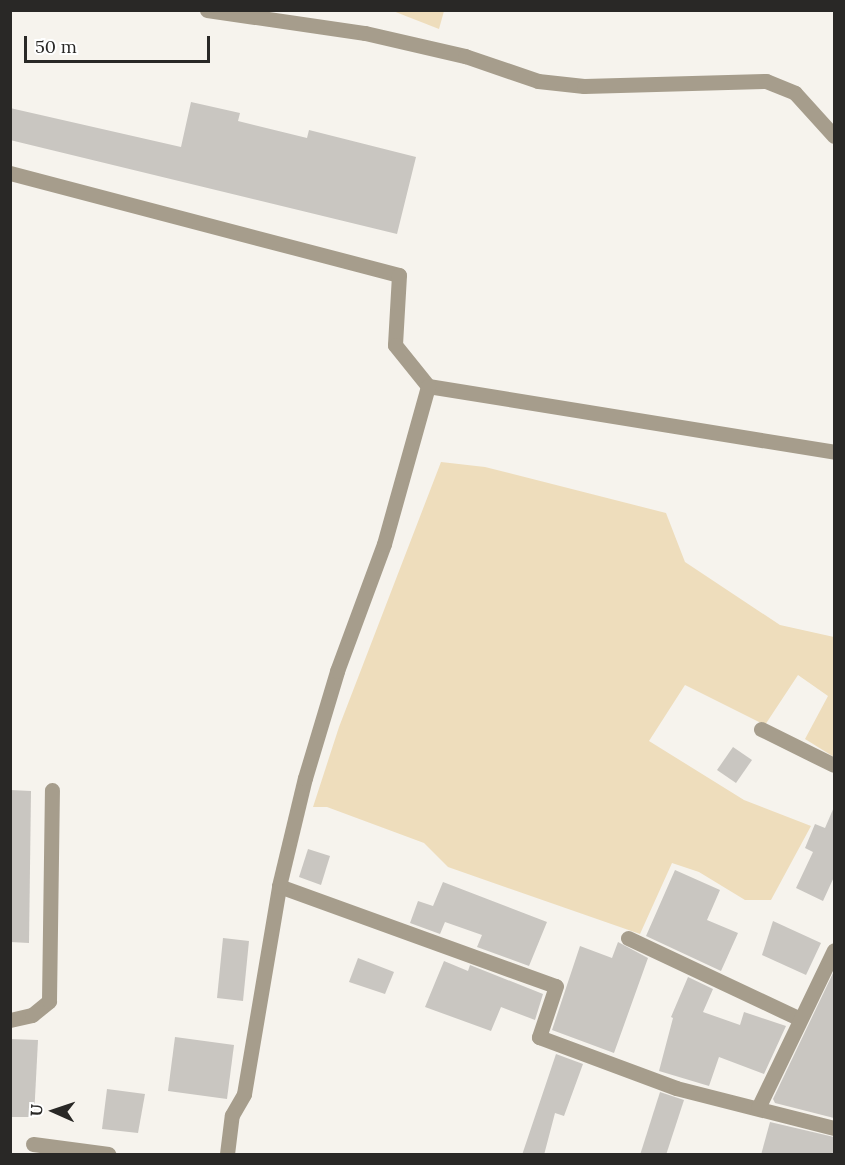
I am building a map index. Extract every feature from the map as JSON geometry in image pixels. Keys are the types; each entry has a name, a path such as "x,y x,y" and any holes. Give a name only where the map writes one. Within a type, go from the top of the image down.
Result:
{"street":[{"path":"207,10 365,33 465,56 538,81 584,86 766,81 795,93 834,136"},
{"path":"10,173 399,275 395,345 428,386 834,452"},
{"path":"227,1155 232,1114 244,1094 279,886 305,778 337,671 384,544 428,386"},
{"path":"761,729 834,765"},
{"path":"10,1020 32,1016 49,1002 52,790"},
{"path":"279,886 556,986 539,1037 658,1082 758,1108 814,1126 834,1128"},
{"path":"628,938 798,1018"},
{"path":"758,1108 798,1018 834,950"},
{"path":"33,1144 108,1155"}],"shaded area":[{"path":"393,11 444,11 439,29"},
{"path":"441,462 485,467 666,513 685,562 780,625 834,637 834,757 805,739 828,696 798,675 765,725 685,685 649,741 744,800 811,826 771,900 745,900 699,872 672,863 640,934 448,867 424,843 327,807 313,807 339,727"}],"building":[{"path":"191,102 240,113 238,121 307,138 309,130 416,157 397,234 10,140 10,108 181,147"},
{"path":"733,747 752,760 736,783 717,770"},
{"path":"10,790 31,791 29,943 10,942"},
{"path":"834,807 834,877 823,901 796,888 813,852 805,848 815,824 825,828"},
{"path":"308,849 330,856 321,885 299,877"},
{"path":"675,870 720,890 707,920 738,933 721,971 646,936"},
{"path":"443,882 547,922 529,966 477,947 482,935 445,922 440,934 410,923 418,901 433,906"},
{"path":"773,921 821,943 806,975 762,955"},
{"path":"223,938 249,941 243,1001 217,998"},
{"path":"618,942 648,958 614,1053 552,1030 580,946 612,958"},
{"path":"358,958 394,972 385,994 349,982"},
{"path":"444,961 468,971 470,965 543,994 535,1020 501,1007 491,1031 425,1007"},
{"path":"834,971 834,1118 775,1103 773,1099"},
{"path":"688,977 713,989 703,1012 740,1025 744,1012 786,1026 764,1074 719,1057 709,1086 659,1071 673,1018 671,1017"},
{"path":"175,1037 234,1045 227,1099 168,1091"},
{"path":"10,1039 38,1040 34,1117 10,1117"},
{"path":"556,1054 583,1064 564,1116 555,1113 544,1155 522,1155"},
{"path":"107,1089 145,1094 138,1133 102,1129"},
{"path":"660,1092 684,1100 666,1155 640,1155"},
{"path":"770,1122 834,1137 834,1155 761,1155"}]}
